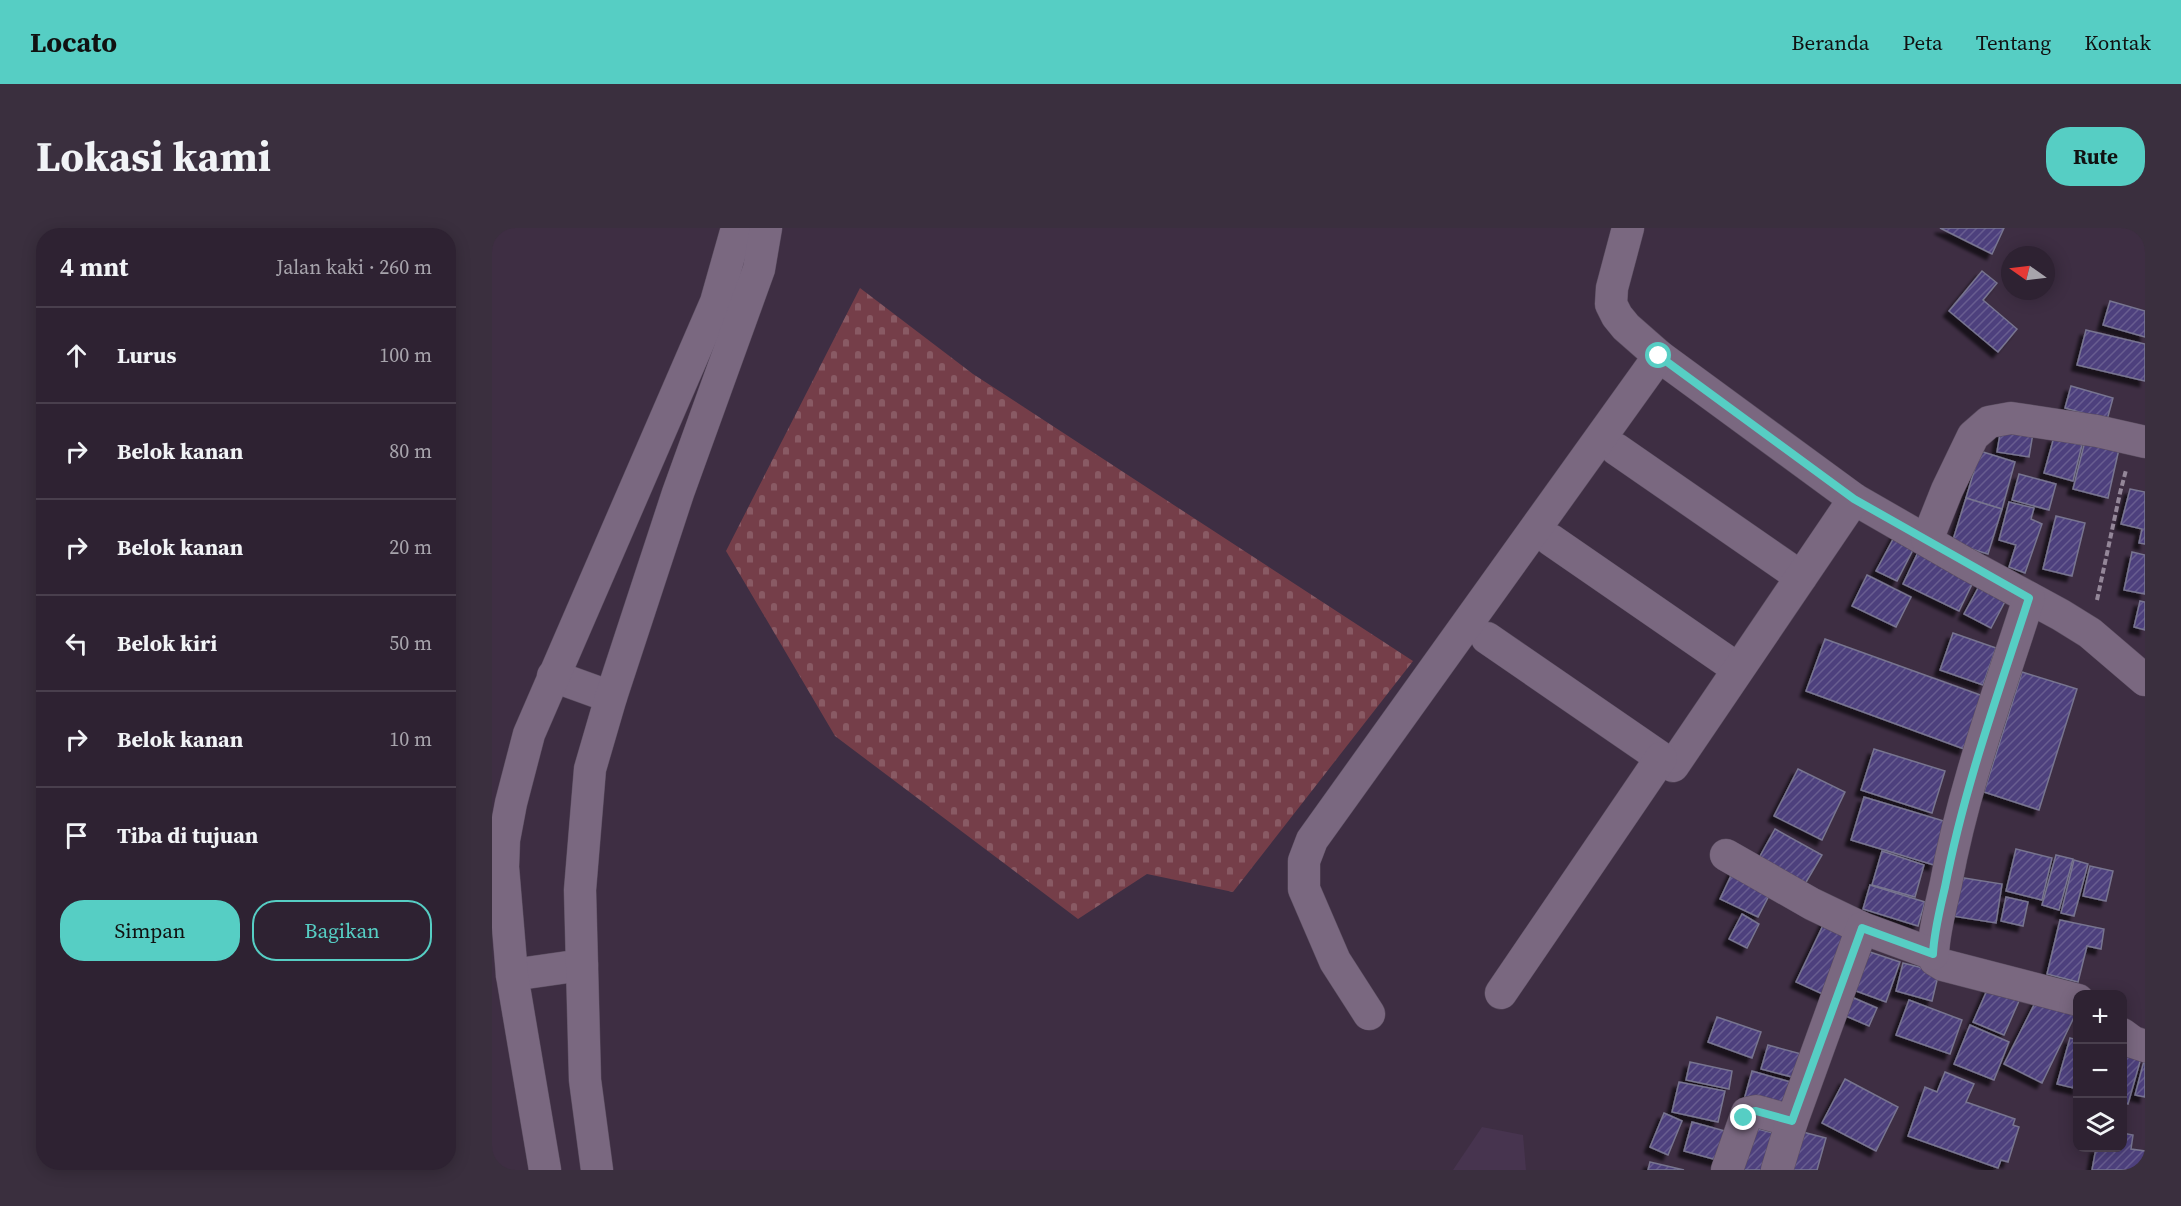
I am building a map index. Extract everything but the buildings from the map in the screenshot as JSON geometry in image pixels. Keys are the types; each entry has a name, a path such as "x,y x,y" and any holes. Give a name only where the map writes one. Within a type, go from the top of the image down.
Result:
{"street":[{"path":"545,1170 512,975 503,867 498,839 529,734 716,302 737,228"},
{"path":"597,1170 585,1080 579,890 584,815 590,769 611,697 678,493 759,269 766,228"},
{"path":"1628,228 1612,288 1611,304 1626,327 1659,356 1854,499 2090,633 2145,680"},
{"path":"1369,1014 1335,961 1304,889 1304,861 1312,840 1659,356"},
{"path":"1927,540 1947,490 1973,436 1989,422 2011,418 2097,431 2140,441"},
{"path":"1616,449 1801,577"},
{"path":"1487,638 1673,766 1854,499"},
{"path":"1551,540 1738,669"},
{"path":"2029,598 1969,786 1951,856 1933,954 1935,960 1943,965 2073,999"},
{"path":"553,676 611,697"},
{"path":"1501,993 1661,758"},
{"path":"1726,855 1812,904 1862,928 1933,954"},
{"path":"1777,1170 1792,1121 1862,928"},
{"path":"512,975 582,965"},
{"path":"2127,1038 2145,1046"},
{"path":"1728,1170 1747,1113 1756,1111 1792,1121"}],"path":[{"path":"2090,633 2120,493 2140,441"}],"shaded area":[{"path":"1482,1127 1523,1135 1526,1170 1453,1170"}],"green space":[{"path":"860,288 973,374 1413,661 1233,892 1147,874 1078,919 835,736 726,551"}],"route":[{"path":"1659,356 1854,499 2029,598 1969,786 1951,856 1933,954 1862,928 1792,1121 1756,1111 1747,1113 1744,1118"}]}
